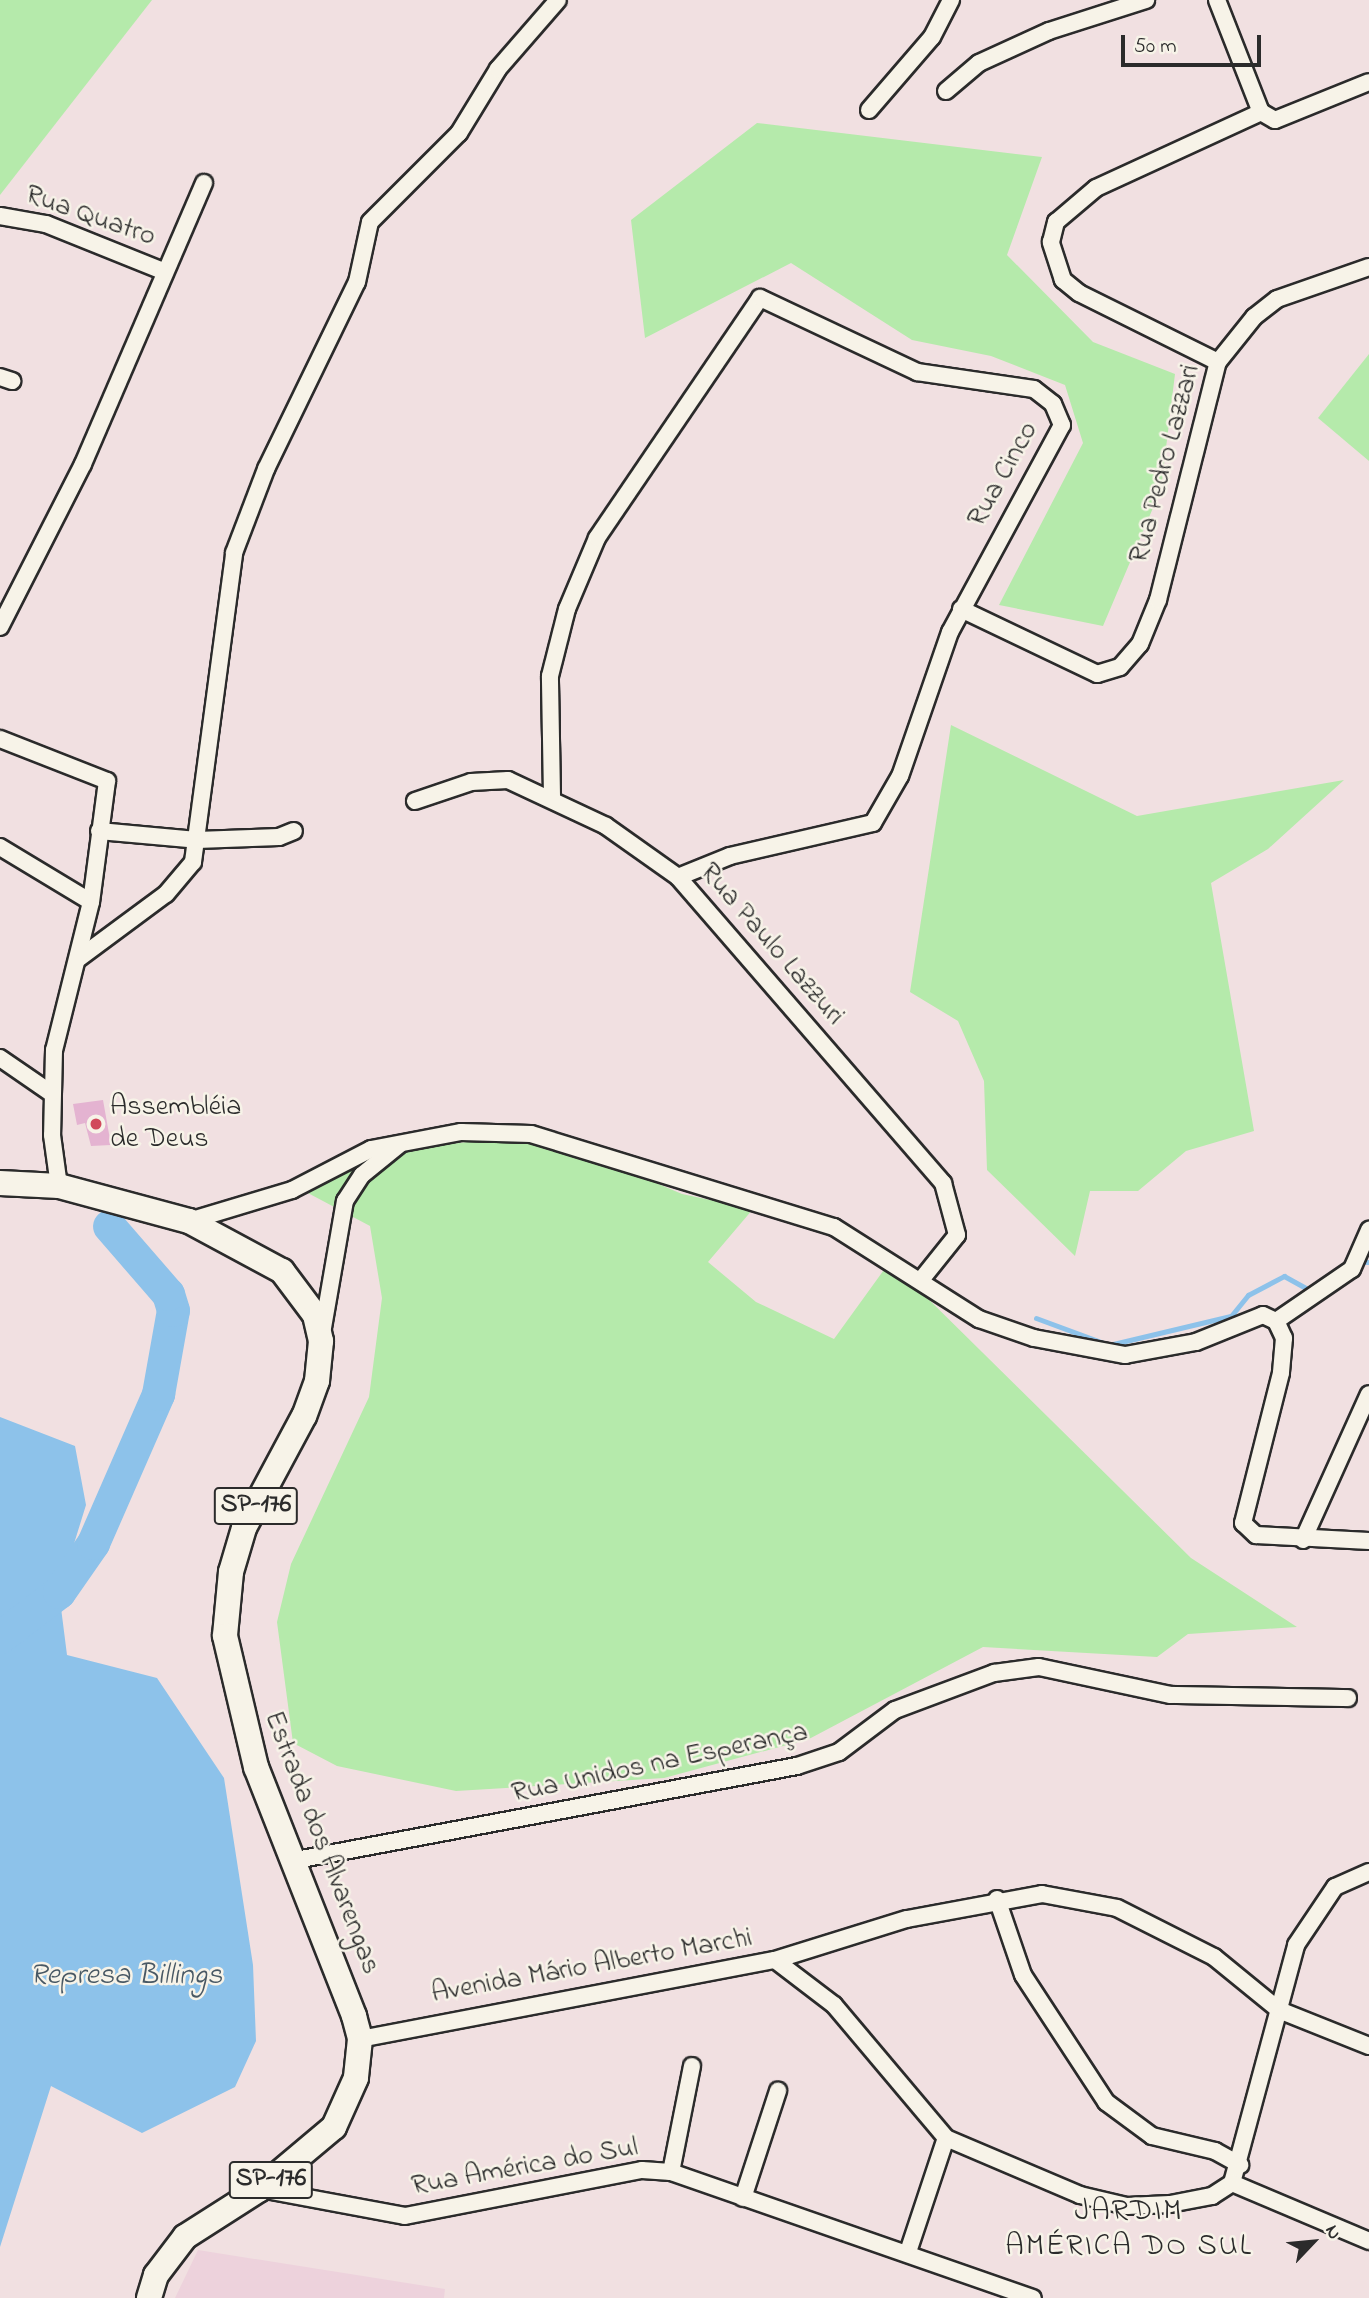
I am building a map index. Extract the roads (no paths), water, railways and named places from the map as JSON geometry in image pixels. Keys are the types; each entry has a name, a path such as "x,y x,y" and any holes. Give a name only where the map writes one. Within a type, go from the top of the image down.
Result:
{"main road":[{"name":"Estrada dos Alvarengas","path":"0,1183 59,1186 189,1221 282,1271 315,1315 321,1341 313,1393 244,1528 226,1601 235,1694 256,1767 296,1860 360,2039 356,2078 334,2127 260,2189 185,2238 156,2275 149,2298"}],"street":[{"path":"78,959 184,877 197,841 234,553 266,469 357,282 370,222 460,133 498,69 558,0"},
{"path":"869,110 932,37 951,0"},
{"path":"946,92 979,63 1026,41 1146,0"},
{"path":"1217,0 1262,112 1275,120 1369,82"},
{"path":"1218,362 1079,293 1063,280 1051,242 1056,222 1096,188 1262,112"},
{"path":"0,627 128,368 163,271 204,183"},
{"name":"Rua Quatro","path":"0,216 46,224 163,271"},
{"name":"Rua Pedro Lazzari","path":"961,609 1097,674 1120,667 1140,644 1158,600 1218,362 1254,317 1277,299 1369,267"},
{"name":"Rua Cinco","path":"552,796 550,676 567,609 597,538 672,420 760,298 917,372 1034,389 1053,404 1062,425 961,609 900,776 873,823 730,856 678,877"},
{"path":"0,739 107,780 91,902 78,959 60,1013 51,1093 59,1186"},
{"name":"Rua Paulo Lazzuri","path":"415,801 485,780 508,780 552,796 678,877 943,1183 957,1235 921,1279"},
{"path":"99,831 197,841 294,831"},
{"path":"0,847 91,902"},
{"path":"0,1058 51,1093"},
{"path":"189,1221 292,1190 371,1149 461,1132 531,1134 810,1218 872,1247 1002,1329 1112,1354 1196,1342 1263,1315 1276,1321 1284,1338 1281,1373 1242,1517 1256,1535 1303,1540 1369,1541"},
{"path":"321,1341 345,1201 362,1175 401,1143"},
{"path":"1276,1321 1352,1269 1369,1230"},
{"path":"1303,1540 1367,1394"},
{"name":"Rua Unidos na Esperança","path":"296,1860 797,1766 839,1752 895,1710 994,1673 1038,1667 1171,1695 1348,1698"},
{"path":"1369,1872 1335,1887 1308,1920 1279,2010 1240,2165 1232,2183 1369,2241"},
{"path":"775,1960 997,1899 1042,1894 1117,1908 1214,1957 1279,2010 1369,2046"},
{"path":"997,1899 1023,1975 1106,2102 1152,2136 1215,2151 1240,2165"},
{"name":"Avenida Mário Alberto Marchi","path":"360,2039 775,1960 834,2005 946,2138 1080,2194 1127,2206 1190,2201 1232,2183"},
{"path":"671,2172 692,2066"},
{"path":"743,2199 778,2091"},
{"path":"908,2252 946,2138"},
{"name":"Rua América do Sul","path":"260,2189 405,2216 642,2170 671,2172 743,2199 908,2252 1033,2298"}],"water":[{"name":"Represa Billings","path":"0,1417 75,1446 86,1505 59,1592 67,1655 157,1678 224,1778 253,1965 256,2041 235,2087 142,2133 51,2086 0,2247"}],"waterway":[{"path":"0,1637 59,1592 93,1543 158,1394 173,1310 168,1294 109,1226"},
{"path":"1328,1276 1349,1261 1369,1262"},
{"path":"1036,1318 1109,1345 1231,1316 1248,1295 1284,1276 1309,1290"}],"place":[{"name":"Assembléia de Deus","path":"96,1124"}],"district":[{"name":"JARDIM AMÉRICA DO SUL","path":"1129,2229"}]}
